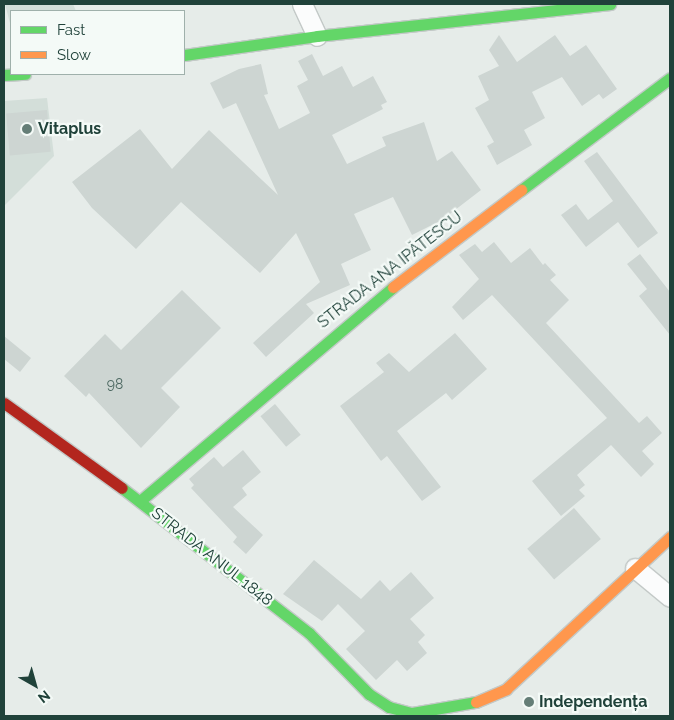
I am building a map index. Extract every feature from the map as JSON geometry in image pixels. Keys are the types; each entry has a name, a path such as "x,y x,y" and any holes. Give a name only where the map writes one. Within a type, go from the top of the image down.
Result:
{"main road":[{"path":"185,55 317,36 610,4"},
{"name":"STRADA ANA IPĂTESCU","path":"140,501 362,310 670,78"},
{"name":"STRADA ANUL 1848","path":"4,402 140,501 309,633 369,694 389,706 411,715"},
{"path":"411,715 471,704 506,689 670,537"}],"street":[{"path":"302,4 317,36"},
{"path":"635,568 670,597"}],"shaded area":[{"path":"5,4 73,4 76,10 10,10 10,23"},
{"name":"Vitaplus","path":"47,98 54,156 4,206 4,101"}],"building":[{"path":"499,35 517,62 555,35 570,56 586,45 617,89 603,99 599,94 582,106 562,77 532,92 545,118 524,130 532,145 497,165 487,146 494,142 475,108 489,100 478,76 499,66 489,50"},
{"path":"312,54 323,76 342,66 353,87 373,76 387,102 381,105 383,109 332,135 347,164 386,146 382,137 424,122 437,161 452,151 481,190 442,220 412,235 393,197 354,214 371,250 341,264 350,285 306,304 314,313 266,357 253,343 320,282 296,233 260,273 181,202 136,249 92,208 72,182 140,129 172,169 209,130 278,195 236,103 223,109 210,83 239,69 261,64 268,94 264,95 279,129 310,113 297,86 308,80 298,61"},
{"path":"47,110 51,152 10,155 6,114"},
{"path":"597,152 658,233 638,248 618,222 586,247 561,215 576,204 588,220 613,201 584,161"},
{"path":"494,242 511,263 530,248 543,265 545,263 556,275 550,280 569,300 546,323 639,423 647,416 662,433 642,451 654,464 641,477 611,445 577,475 585,485 579,490 585,496 561,516 532,481 607,418 492,295 463,320 452,307 479,279 459,255 475,244 482,252"},
{"path":"640,254 670,292 670,335 639,296 647,289 627,264"},
{"path":"182,290 221,328 161,388 180,407 141,448 89,393 86,397 64,376 105,334 121,350"},
{"path":"455,333 487,369 452,400 446,393 397,431 441,487 422,501 387,456 381,461 340,406 384,372 376,363 389,353 409,372"},
{"path":"4,336 31,358 20,372 4,359"},
{"path":"275,404 301,435 286,447 260,416"},
{"path":"243,450 261,472 242,488 247,495 233,507 263,535 246,554 233,542 237,537 191,488 194,485 189,479 214,457 223,467"},
{"path":"574,508 601,539 554,580 527,549"},
{"path":"314,560 361,599 380,580 390,591 411,572 434,598 410,619 425,635 418,642 427,653 407,671 397,660 376,680 346,649 365,631 338,604 322,621 283,594"}],"traffic: fast":[{"path":"185,55 317,36 610,4"},
{"path":"4,75 10,75"},
{"path":"521,190 670,78"},
{"path":"140,501 393,287"},
{"path":"122,488 309,633 369,694 389,707 412,713 476,702"}],"traffic: slow":[{"path":"393,287 521,190"},
{"path":"476,702 506,689 670,537"}],"traffic: jam":[{"path":"4,403 122,488"}],"place":[{"name":"Vitaplus","path":"27,129"},
{"name":"Independența","path":"529,702"}]}
